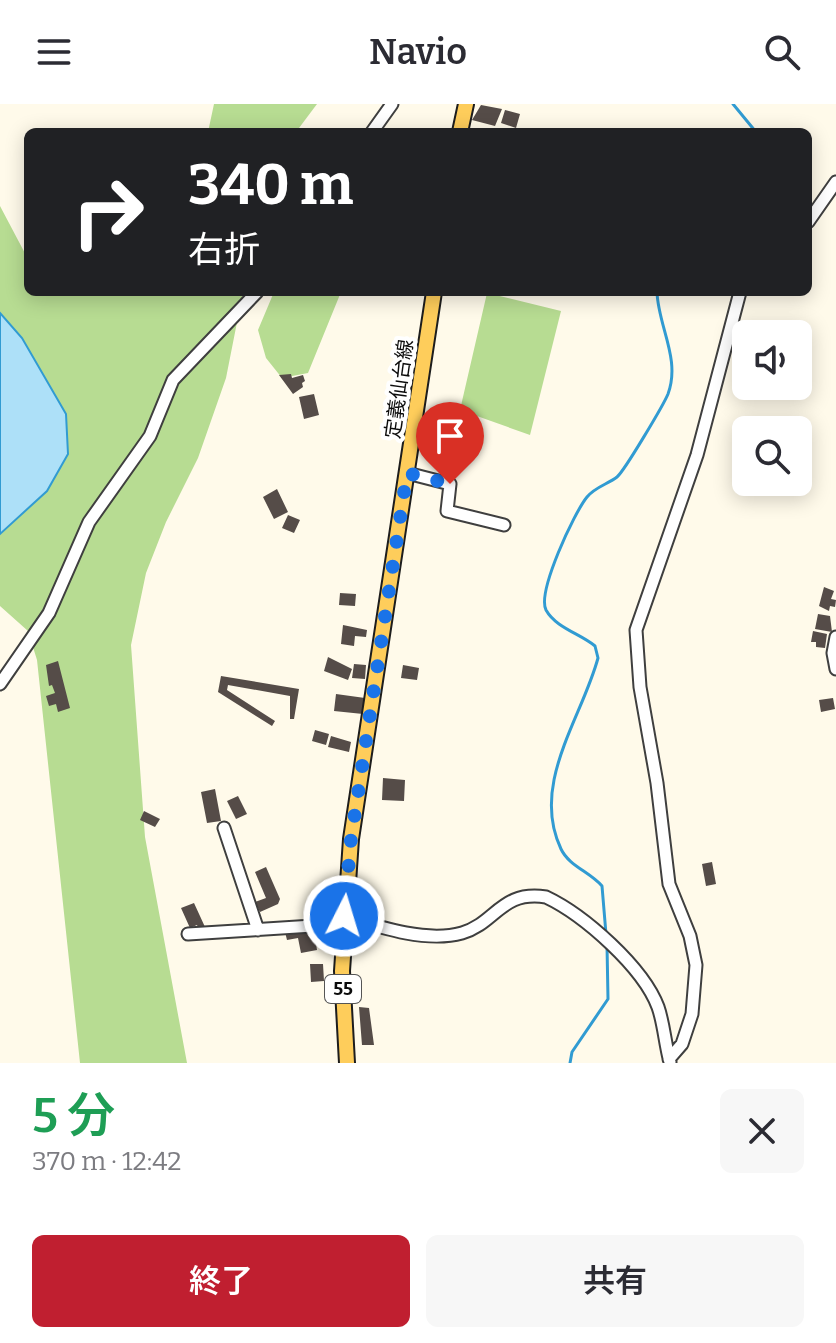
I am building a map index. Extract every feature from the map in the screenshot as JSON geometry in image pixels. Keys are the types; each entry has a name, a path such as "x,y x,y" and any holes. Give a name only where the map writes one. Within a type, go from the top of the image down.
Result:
{"main road":[{"path":"461,128 466,104"},
{"name":"定義仙台線","path":"347,1063 342,971 351,839 433,296"}],"street":[{"path":"375,128 392,104"},
{"path":"812,216 836,182"},
{"path":"0,684 49,613 89,522 150,436 173,380 253,296"},
{"path":"669,1061 682,1044 692,1014 696,965 690,936 669,884 657,783 640,687 636,630 697,455 739,296"},
{"path":"407,473 450,484 447,511 504,525"},
{"path":"836,637 833,653 836,669"},
{"path":"224,828 258,930"},
{"path":"188,934 344,920 383,928 452,935 470,930 508,902 535,895 556,901 612,946 653,995 669,1061"}],"green space":[{"path":"214,104 317,104 299,128 209,128"},
{"path":"0,206 24,251 24,296 242,296 226,378 198,458 166,522 146,573 131,645 145,837 187,1063 80,1063 37,660 28,631 0,606"},
{"path":"272,296 339,296 308,373 282,378 266,358 258,330"},
{"path":"486,296 499,296 561,311 530,435 460,410"}],"water":[{"path":"0,313 22,338 66,414 68,454 47,491 0,534"}],"building":[{"path":"481,105 502,109 495,126 472,120"},
{"path":"505,110 520,114 516,128 501,123"},
{"path":"291,374 292,378 303,375 305,381 303,387 293,394 279,375"},
{"path":"314,394 319,415 304,419 299,397"},
{"path":"277,489 288,512 274,519 263,497"},
{"path":"288,515 300,520 294,533 282,528"},
{"path":"824,587 834,591 831,599 836,600 835,607 830,606 829,611 819,606"},
{"path":"340,593 356,594 355,606 339,605"},
{"path":"818,614 830,616 832,632 815,629"},
{"path":"343,625 367,630 366,637 355,636 354,646 341,644"},
{"path":"813,631 827,634 825,648 816,647 816,642 811,642"},
{"path":"328,657 352,669 348,680 324,671"},
{"path":"58,661 70,708 58,712 56,704 49,706 46,696 55,693 52,685 49,686 46,665"},
{"path":"354,664 366,665 365,679 352,678"},
{"path":"403,665 419,668 417,680 401,678"},
{"path":"221,676 299,689 294,719 290,719 290,696 228,685 227,690 275,721 272,726 218,692"},
{"path":"336,694 365,698 363,714 334,711"},
{"path":"833,698 835,709 821,712 819,700"},
{"path":"315,730 329,734 326,745 312,741"},
{"path":"331,736 351,742 349,752 328,747"},
{"path":"383,778 405,780 404,801 382,800"},
{"path":"215,789 221,821 207,823 201,792"},
{"path":"238,796 247,814 236,819 227,801"},
{"path":"144,811 160,819 155,827 140,820"},
{"path":"712,862 716,884 706,886 702,864"},
{"path":"266,867 280,899 278,904 260,912 255,902 266,898 255,872"},
{"path":"194,903 205,927 199,930 197,925 190,928 181,908"},
{"path":"332,927 334,944 324,946 321,929"},
{"path":"314,930 317,950 301,953 298,938 287,940 285,932"},
{"path":"310,964 323,964 324,981 311,982"},
{"path":"359,1007 369,1008 374,1045 362,1045"}],"waterway":[{"path":"733,104 753,128"},
{"path":"606,934 602,886 569,860 561,849 553,825 551,800 562,752 598,658 595,646 550,616 545,601 558,553 581,506 590,494 621,472 668,394 672,368 657,296"},
{"path":"570,1063 572,1052 608,999 607,945"}],"route":[{"path":"344,916 351,839 407,473 450,484"}]}
